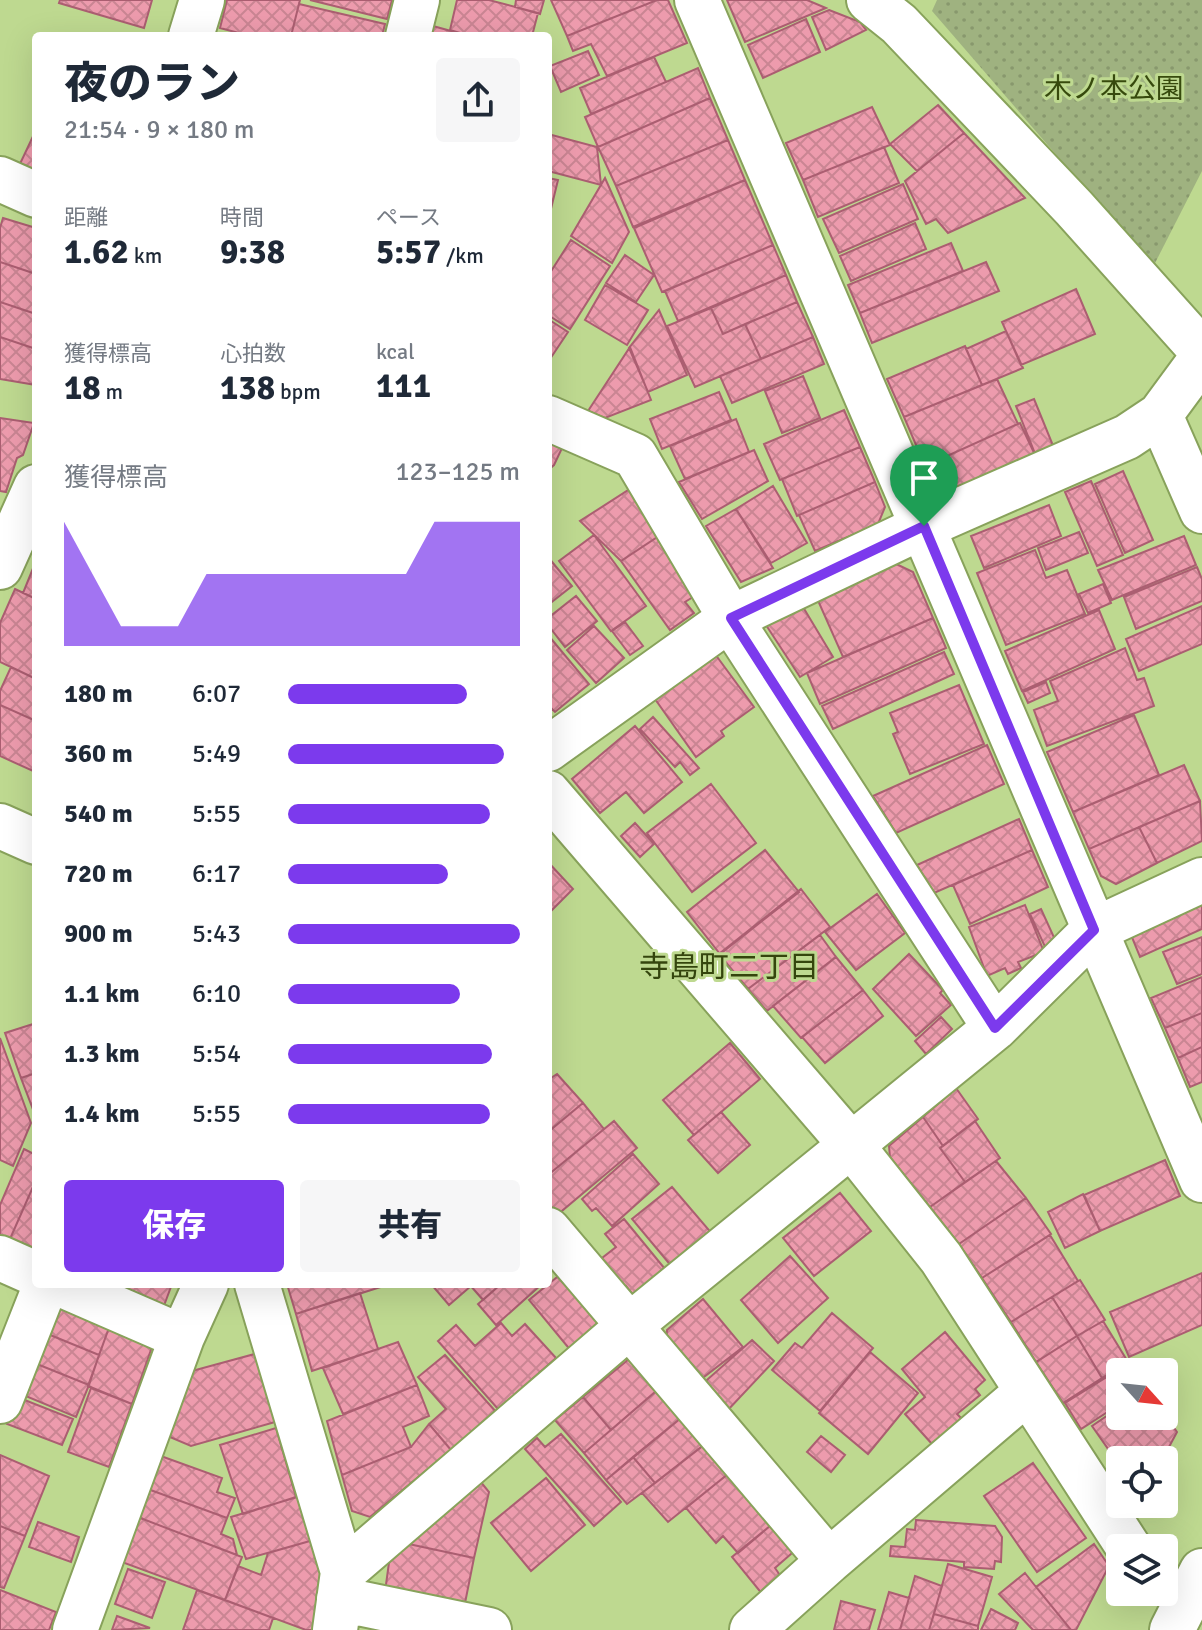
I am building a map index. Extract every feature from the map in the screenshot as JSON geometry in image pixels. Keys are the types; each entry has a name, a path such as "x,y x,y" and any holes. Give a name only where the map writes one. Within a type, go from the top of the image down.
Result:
{"street":[{"path":"192,32 202,0"},
{"path":"409,32 417,0"},
{"path":"697,0 1202,1180"},
{"path":"869,0 899,24 1074,208 1202,351"},
{"path":"0,179 32,193"},
{"path":"552,746 731,618 924,526 1127,437 1160,415 1202,358"},
{"path":"1160,415 1202,511"},
{"path":"552,420 635,456 731,618 995,1028"},
{"path":"0,567 32,496"},
{"path":"552,798 852,1146 941,1258 1120,1534"},
{"path":"0,826 32,840"},
{"path":"339,1600 629,1326 995,1028 1094,930 1202,880"},
{"path":"552,1235 829,1561"},
{"path":"0,1258 32,1272"},
{"path":"0,1401 44,1288"},
{"path":"69,1288 182,1337"},
{"path":"75,1630 182,1337 204,1288"},
{"path":"258,1288 339,1600"},
{"path":"752,1630 1027,1392"},
{"path":"1169,1614 1202,1571"},
{"path":"339,1600 489,1630"}],"green space":[{"name":"木ノ本公園","path":"937,0 1202,0 1202,171 1153,267 932,11"}],"building":[{"path":"60,0 152,0 144,28 59,3"},
{"path":"227,0 300,0 292,32 235,32 220,28"},
{"path":"310,0 392,0 387,19"},
{"path":"457,0 489,0 538,13 533,32 450,30"},
{"path":"516,0 544,0 540,14 515,7"},
{"path":"551,0 657,0 567,36"},
{"path":"657,0 668,0 687,43 607,76 591,44 573,51 567,36"},
{"path":"727,0 807,0 826,8 745,42"},
{"path":"299,4 385,24 383,32 292,32"},
{"path":"829,10 860,22 866,30 826,50 812,17"},
{"path":"806,19 820,52 763,78 748,45"},
{"path":"433,26 455,32 432,32"},
{"path":"588,51 599,75 561,92 552,65"},
{"path":"654,57 666,82 591,114 580,88"},
{"path":"698,68 710,98 598,147 585,117"},
{"path":"710,98 728,140 616,186 598,147"},
{"path":"938,105 964,133 917,171 890,144"},
{"path":"872,107 890,145 803,180 786,143"},
{"path":"964,133 1025,198 948,233 936,219 926,224 905,181"},
{"path":"552,135 597,147 601,185 552,172"},
{"path":"32,138 32,174 18,168"},
{"path":"728,140 745,180 633,227 616,186"},
{"path":"884,147 899,183 818,217 803,180"},
{"path":"605,178 629,232 612,263 571,236"},
{"path":"552,179 558,180 552,205"},
{"path":"745,180 773,245 662,292 634,228"},
{"path":"903,184 918,219 839,253 823,219"},
{"path":"3,218 32,227 32,273 0,262"},
{"path":"915,223 926,249 851,281 840,256"},
{"path":"571,240 610,266 570,329 552,318 552,270"},
{"path":"951,243 963,271 860,313 848,285"},
{"path":"773,245 786,275 678,321 665,291"},
{"path":"625,255 654,275 636,302 606,283"},
{"path":"0,262 32,273 32,313 0,302"},
{"path":"986,262 999,291 872,343 860,313"},
{"path":"786,275 797,302 723,334 711,308"},
{"path":"605,285 648,310 627,345 585,320"},
{"path":"1076,289 1095,334 1021,365 1002,322"},
{"path":"0,302 32,313 32,348 0,337"},
{"path":"797,302 813,337 761,359 745,324"},
{"path":"711,308 723,334 745,324 761,359 695,387 667,326"},
{"path":"659,310 687,375 648,392 629,348"},
{"path":"552,322 568,332 552,356"},
{"path":"1006,331 1023,368 982,385 966,349"},
{"path":"0,337 32,348 32,384 0,379"},
{"path":"813,337 824,364 732,403 720,376"},
{"path":"965,346 982,385 904,417 887,379"},
{"path":"630,347 651,400 605,418 588,411"},
{"path":"803,376 820,418 782,433 765,391"},
{"path":"997,379 1018,424 925,466 904,417"},
{"path":"719,392 731,420 662,449 650,419"},
{"path":"1034,399 1054,448 1036,456 1016,406"},
{"path":"844,410 860,447 780,480 764,444"},
{"path":"0,418 32,423 23,455 17,458 6,492 0,491"},
{"path":"736,419 749,452 685,479 670,446"},
{"path":"1020,423 1036,457 952,492 933,486 925,466"},
{"path":"552,441 563,446 552,467"},
{"path":"860,447 875,482 797,516 782,479"},
{"path":"754,450 768,481 702,519 679,482"},
{"path":"1123,471 1153,540 1125,553 1095,484"},
{"path":"1091,481 1123,555 1097,566 1065,492"},
{"path":"875,482 885,507 878,524 815,551 799,515"},
{"path":"773,486 807,543 771,563 736,509"},
{"path":"633,487 662,534 621,561 580,521"},
{"path":"1049,505 1061,536 984,568 971,536"},
{"path":"736,509 773,568 741,582 706,526"},
{"path":"1079,532 1088,553 1046,570 1038,548"},
{"path":"662,534 698,594 685,602 694,613 670,630 621,561"},
{"path":"594,535 646,606 611,631 559,561"},
{"path":"1184,536 1196,565 1112,600 1098,570"},
{"path":"1035,550 1046,578 1067,570 1085,614 1006,645 977,573"},
{"path":"552,562 572,586 552,602"},
{"path":"894,563 913,572 933,618 843,657 816,596"},
{"path":"1197,567 1202,579 1202,601 1136,629 1124,597"},
{"path":"32,571 32,597 23,593"},
{"path":"1103,584 1111,603 1088,613 1079,594"},
{"path":"15,589 32,597 32,677 0,662 0,623"},
{"path":"576,596 597,621 565,647 552,630 552,615"},
{"path":"800,602 833,657 800,677 762,619"},
{"path":"1202,606 1202,644 1139,671 1126,639"},
{"path":"1099,610 1115,649 1022,691 1005,651"},
{"path":"933,618 946,648 820,704 807,673"},
{"path":"625,622 643,646 630,655 612,631"},
{"path":"594,626 624,658 596,683 567,650"},
{"path":"552,640 589,684 555,712 552,709"},
{"path":"1125,648 1137,680 1144,678 1154,706 1047,746 1034,710 1058,701 1050,681"},
{"path":"944,652 954,674 833,729 822,706"},
{"path":"715,654 754,707 721,731 724,736 696,757 655,699"},
{"path":"11,667 32,677 32,719 0,705 0,691"},
{"path":"1046,682 1050,693 1028,703 1023,692"},
{"path":"959,685 984,744 910,774 893,734 898,732 890,713"},
{"path":"0,705 32,719 32,771 0,756"},
{"path":"1134,715 1159,775 1073,812 1047,752"},
{"path":"653,717 699,768 690,775 680,762 675,767 640,729"},
{"path":"635,726 682,782 644,813 626,792 600,813 572,779"},
{"path":"987,745 1004,784 896,833 873,796"},
{"path":"1184,765 1200,801 1089,849 1073,812"},
{"path":"711,784 756,843 692,892 647,833"},
{"path":"1200,801 1202,841 1157,863 1139,827"},
{"path":"1019,819 1032,850 934,893 917,865"},
{"path":"635,823 654,844 640,857 621,836"},
{"path":"1139,827 1157,863 1116,884 1101,876 1089,849"},
{"path":"765,850 799,892 720,954 687,912"},
{"path":"1032,850 1048,887 970,924 953,885"},
{"path":"552,866 573,889 552,910"},
{"path":"801,889 830,927 748,989 719,954"},
{"path":"877,894 905,933 856,970 825,932"},
{"path":"1202,895 1202,929 1140,957 1129,930"},
{"path":"1025,905 1044,952 1018,962 1021,968 1008,974 1005,968 987,976 969,927"},
{"path":"1041,909 1057,944 1046,949 1030,914"},
{"path":"820,935 836,957 767,1011 748,989"},
{"path":"1202,937 1202,974 1177,984 1163,952"},
{"path":"909,954 943,990 940,993 951,1005 916,1036 873,989"},
{"path":"836,957 863,990 801,1038 773,1006"},
{"path":"1202,977 1202,1013 1165,1028 1151,998"},
{"path":"863,990 883,1016 825,1063 802,1037"},
{"path":"1202,1013 1202,1047 1178,1058 1165,1028"},
{"path":"941,1017 952,1029 926,1054 915,1041"},
{"path":"32,1024 32,1074 21,1078 5,1033"},
{"path":"0,1038 31,1123 13,1166 0,1160"},
{"path":"730,1043 760,1079 694,1135 663,1100"},
{"path":"1202,1047 1202,1082 1190,1087 1178,1058"},
{"path":"32,1074 32,1107 21,1078"},
{"path":"557,1074 583,1103 552,1129 552,1077"},
{"path":"956,1088 978,1119 943,1146 923,1117"},
{"path":"583,1103 604,1129 552,1172 552,1129"},
{"path":"721,1112 750,1145 718,1173 688,1140"},
{"path":"923,1117 943,1146 940,1148 965,1182 930,1207 890,1157 889,1146"},
{"path":"614,1121 637,1148 557,1215 552,1209 552,1172"},
{"path":"975,1121 1000,1158 965,1182 940,1148"},
{"path":"24,1149 32,1153 32,1189 6,1248 0,1246 0,1205"},
{"path":"633,1154 659,1184 612,1226 596,1208 592,1211 582,1199"},
{"path":"1165,1160 1180,1196 1100,1231 1084,1195"},
{"path":"996,1161 1026,1198 959,1244 930,1207"},
{"path":"672,1187 714,1236 673,1268 632,1219"},
{"path":"32,1189 32,1260 6,1248"},
{"path":"840,1193 871,1231 814,1276 783,1238"},
{"path":"1083,1194 1100,1231 1065,1248 1048,1212"},
{"path":"1026,1198 1051,1234 982,1278 959,1244"},
{"path":"624,1219 665,1269 634,1296 626,1286 623,1289 602,1262 602,1258 616,1247 605,1234"},
{"path":"1050,1235 1078,1281 1011,1322 982,1278"},
{"path":"790,1256 828,1298 778,1343 741,1300"},
{"path":"567,1269 603,1326 572,1352 529,1300 544,1288 552,1288 552,1281"},
{"path":"1202,1273 1202,1325 1129,1357 1110,1312"},
{"path":"1080,1280 1105,1320 1077,1336 1052,1297"},
{"path":"121,1288 171,1288 162,1311 118,1296"},
{"path":"288,1288 377,1288 296,1314"},
{"path":"434,1288 469,1288 449,1305"},
{"path":"472,1288 496,1288 483,1300"},
{"path":"496,1288 538,1288 496,1325 478,1304"},
{"path":"360,1293 378,1349 312,1371 296,1314"},
{"path":"1052,1297 1077,1336 1036,1362 1011,1322"},
{"path":"50,1298 110,1325 99,1355 38,1330"},
{"path":"703,1299 743,1347 696,1383 666,1347 667,1330"},
{"path":"832,1313 873,1348 820,1411 772,1370 795,1343 802,1348"},
{"path":"1103,1321 1126,1358 1106,1358 1106,1376 1102,1378 1077,1336"},
{"path":"501,1323 512,1336 525,1324 556,1358 498,1409 438,1341 456,1325 475,1346"},
{"path":"110,1325 153,1344 132,1404 88,1386"},
{"path":"38,1330 99,1355 89,1385 27,1360"},
{"path":"945,1332 985,1380 975,1389 980,1395 957,1414 962,1419 932,1444 905,1414 925,1397 902,1369"},
{"path":"1077,1336 1102,1378 1063,1403 1036,1362"},
{"path":"752,1340 774,1361 726,1412 699,1387"},
{"path":"398,1342 417,1385 343,1414 323,1368"},
{"path":"262,1352 282,1420 191,1446 165,1435 188,1372"},
{"path":"870,1352 918,1393 868,1454 819,1413"},
{"path":"445,1355 497,1413 451,1450 429,1424 446,1409 418,1377"},
{"path":"629,1359 662,1386 611,1430 583,1397"},
{"path":"27,1360 89,1385 76,1417 16,1392"},
{"path":"1106,1378 1106,1413 1081,1429 1065,1403"},
{"path":"417,1385 429,1416 403,1427 411,1447 342,1475 327,1421"},
{"path":"662,1386 686,1414 606,1480 584,1453"},
{"path":"91,1388 132,1404 109,1467 68,1452"},
{"path":"17,1397 73,1419 62,1445 7,1424"},
{"path":"583,1397 611,1430 584,1453 555,1420"},
{"path":"686,1414 709,1441 655,1483 633,1457"},
{"path":"1106,1416 1106,1430 1177,1432 1170,1446 1106,1446 1092,1426"},
{"path":"429,1424 451,1450 370,1517 352,1511 342,1475 411,1447"},
{"path":"276,1428 296,1497 243,1514 220,1445"},
{"path":"561,1434 621,1502 594,1526 525,1449 537,1438 545,1447"},
{"path":"821,1436 845,1455 831,1472 807,1452"},
{"path":"709,1441 733,1470 668,1522 642,1493"},
{"path":"0,1455 49,1476 25,1536 0,1526"},
{"path":"158,1455 222,1478 217,1492 235,1498 227,1518 145,1488"},
{"path":"633,1457 655,1483 627,1504 606,1480"},
{"path":"1033,1463 1086,1538 1037,1572 984,1496"},
{"path":"733,1470 776,1521 738,1553 723,1536 716,1543 686,1508"},
{"path":"546,1478 585,1525 531,1571 491,1523"},
{"path":"480,1481 489,1492 474,1558 404,1543"},
{"path":"145,1488 227,1518 221,1534 233,1539 237,1555 135,1516"},
{"path":"304,1495 317,1539 246,1559 231,1517"},
{"path":"135,1516 242,1557 225,1600 119,1561"},
{"path":"916,1520 995,1526 1002,1537 1001,1562 995,1561 994,1569 964,1567 964,1562 890,1556 891,1546 905,1547 907,1529 915,1530"},
{"path":"776,1521 799,1547 775,1568 782,1578 763,1595 732,1557"},
{"path":"38,1522 79,1537 71,1562 29,1547"},
{"path":"0,1526 25,1536 4,1588 0,1587"},
{"path":"317,1539 325,1569 316,1630 306,1630 225,1600 238,1566 261,1575 268,1553"},
{"path":"404,1543 474,1558 464,1608 385,1592 390,1555"},
{"path":"1094,1544 1106,1562 1106,1572 1076,1630 1071,1630 1036,1587"},
{"path":"948,1564 992,1577 978,1626 934,1614"},
{"path":"128,1569 165,1582 152,1618 115,1604"},
{"path":"1025,1573 1071,1630 1033,1630 999,1594"},
{"path":"915,1576 942,1586 929,1630 900,1630"},
{"path":"0,1590 56,1612 49,1630 0,1630"},
{"path":"197,1590 273,1618 269,1630 183,1630"},
{"path":"889,1592 909,1598 900,1630 878,1630"},
{"path":"841,1601 875,1610 869,1630 834,1630"},
{"path":"991,1609 1018,1623 1015,1630 981,1630"},
{"path":"934,1614 978,1626 978,1630 929,1630"},
{"path":"117,1616 150,1628 112,1630"}],"district":[{"name":"寺島町二丁目","path":"729,967"}],"route":[{"path":"924,526 1094,930 995,1028 731,618 924,526"}]}
